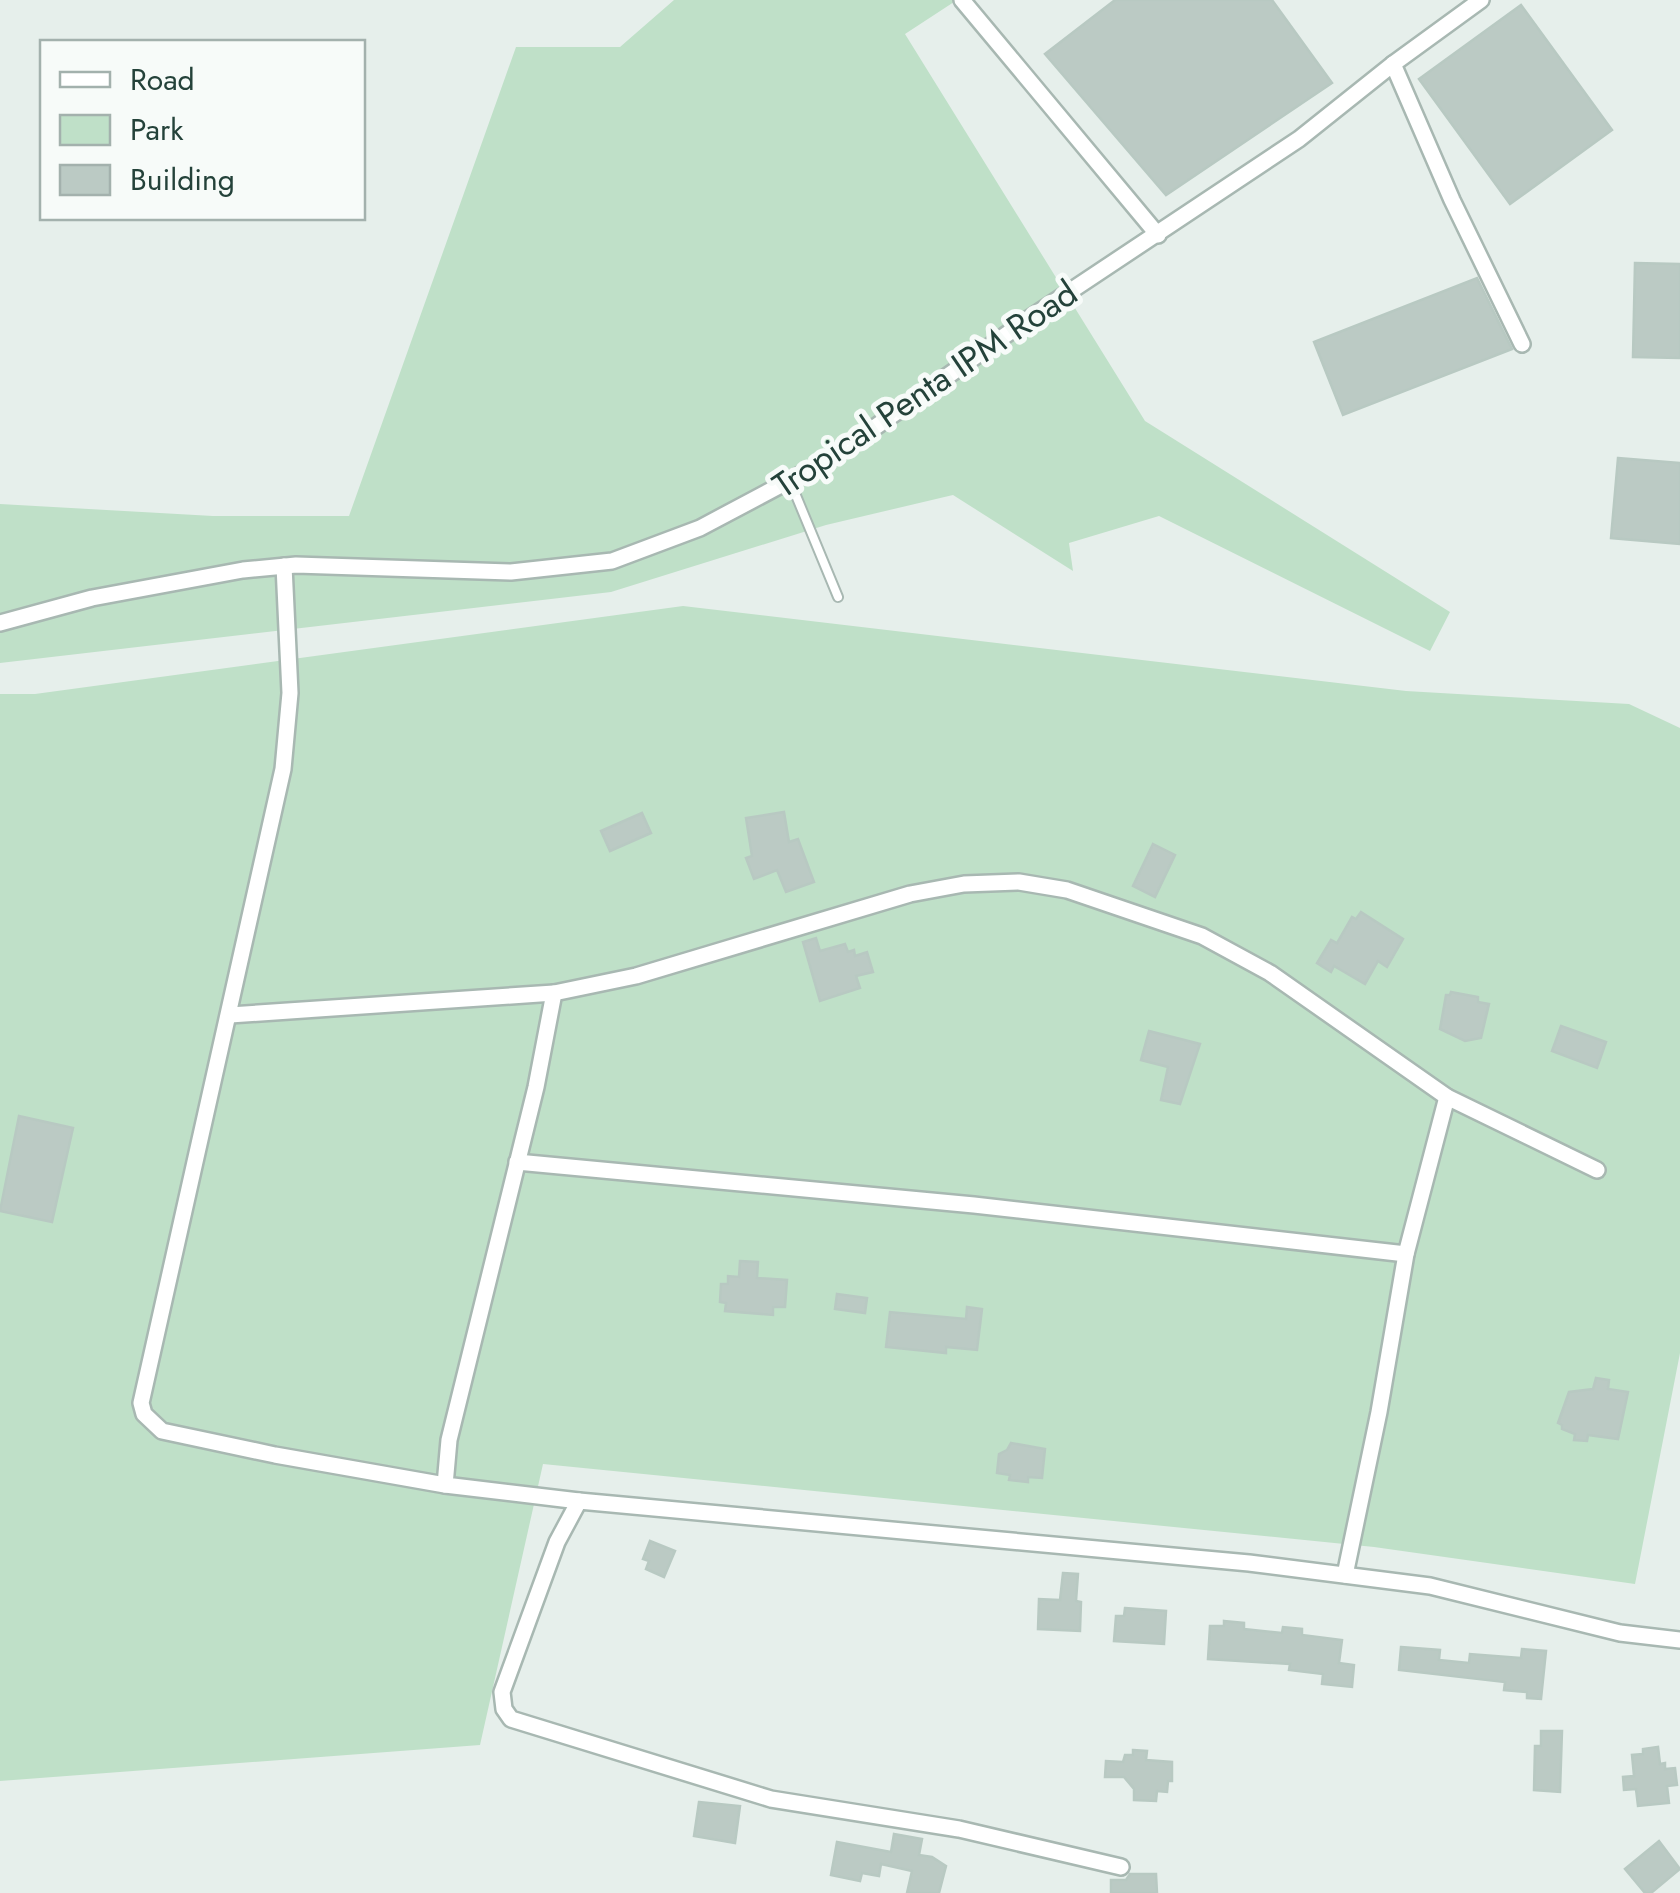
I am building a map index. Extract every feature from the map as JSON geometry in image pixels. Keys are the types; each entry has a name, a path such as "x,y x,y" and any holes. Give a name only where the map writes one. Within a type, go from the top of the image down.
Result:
{"street":[{"path":"962,0 1158,235"},
{"name":"Tropical Penta IPM Road","path":"7,621 92,598 243,570 284,566 413,566 511,572 612,561 700,528 830,459 1027,320 1299,140 1481,0"},
{"path":"1393,64 1452,200 1522,344"},
{"path":"284,566 290,693 283,770 142,1390 144,1414 162,1430 446,1485 579,1501 1249,1563 1430,1586 1620,1633 1680,1640"},
{"path":"230,1015 554,993 636,976 910,894 964,884 1019,882 1066,890 1202,936 1270,973 1447,1097 1597,1170"},
{"path":"446,1485 449,1440 548,1037 554,993"},
{"path":"1345,1575 1406,1254 1447,1097"},
{"path":"517,1162 974,1205 1406,1254"},
{"path":"579,1501 557,1542 502,1692 511,1719 771,1799 959,1829 1121,1867"}],"lane":[{"path":"790,482 838,597"},
{"path":"0,608 7,621"}],"green space":[{"path":"674,0 957,0 905,34 1145,421 1450,612 1430,651 1159,516 1069,543 1073,571 953,495 826,525 611,592 0,663 0,504 213,516 349,516 516,47 620,47"},
{"path":"683,606 1406,691 1629,704 1680,728 1680,1353 1635,1584 1374,1547 543,1464 480,1745 0,1781 0,694 35,694"}],"building":[{"path":"1115,0 1272,0 1332,83 1166,195 1045,54"},
{"path":"1521,5 1612,130 1510,204 1419,79"},
{"path":"1635,263 1680,264 1680,358 1633,357"},
{"path":"1477,278 1512,349 1343,415 1314,342"},
{"path":"1618,458 1680,463 1680,544 1611,538"},
{"path":"784,812 789,842 798,839 814,882 786,892 777,870 754,879 746,858 752,856 746,818"},
{"path":"642,813 651,833 610,851 601,831"},
{"path":"1153,844 1175,855 1155,897 1133,886"},
{"path":"1361,912 1403,939 1387,967 1378,961 1365,984 1334,966 1331,972 1317,963 1331,940 1337,943 1352,917 1356,919"},
{"path":"816,938 820,951 845,944 848,952 854,950 855,956 867,952 873,972 856,976 860,988 820,1001 803,942"},
{"path":"1451,992 1478,997 1478,1002 1489,1004 1481,1038 1465,1041 1440,1029 1446,995"},
{"path":"1561,1026 1606,1042 1597,1068 1552,1051"},
{"path":"1149,1031 1200,1044 1180,1104 1161,1100 1168,1067 1141,1060"},
{"path":"19,1116 73,1128 52,1222 0,1211"},
{"path":"740,1261 758,1262 757,1278 787,1280 785,1307 773,1307 773,1315 725,1311 726,1303 720,1302 721,1284 728,1284 728,1276 739,1277"},
{"path":"837,1294 867,1298 865,1313 835,1309"},
{"path":"967,1307 982,1309 977,1350 946,1347 946,1353 886,1347 890,1312 966,1319"},
{"path":"1596,1378 1609,1380 1608,1389 1628,1392 1618,1439 1588,1435 1587,1441 1574,1440 1575,1434 1558,1423 1569,1392 1593,1389"},
{"path":"1011,1443 1045,1449 1042,1478 1028,1477 1028,1482 1009,1480 1010,1475 997,1473 999,1454"},
{"path":"650,1541 675,1551 664,1577 646,1569 649,1561 643,1559"},
{"path":"1063,1573 1078,1574 1080,1631 1038,1629 1039,1599 1060,1600"},
{"path":"1125,1608 1166,1611 1164,1644 1114,1641 1116,1616 1124,1616"},
{"path":"1224,1621 1244,1623 1244,1629 1282,1633 1283,1627 1302,1629 1302,1635 1342,1640 1339,1663 1354,1665 1352,1687 1322,1684 1323,1674 1289,1670 1290,1664 1208,1659 1210,1626 1224,1626"},
{"path":"1401,1647 1440,1650 1439,1660 1469,1663 1470,1654 1521,1658 1522,1649 1546,1651 1541,1699 1527,1698 1527,1692 1504,1690 1505,1682 1399,1670"},
{"path":"1541,1731 1562,1731 1560,1792 1534,1790 1535,1746 1541,1746"},
{"path":"1658,1747 1660,1764 1665,1763 1665,1769 1675,1768 1677,1785 1667,1786 1669,1803 1638,1806 1636,1789 1624,1790 1623,1777 1634,1776 1632,1755"},
{"path":"1133,1750 1147,1751 1146,1760 1172,1762 1172,1781 1168,1781 1167,1792 1157,1791 1156,1801 1134,1800 1134,1789 1124,1777 1105,1777 1106,1761 1123,1762 1125,1755 1133,1755"},
{"path":"699,1802 740,1806 735,1843 694,1836"},
{"path":"894,1834 922,1839 919,1855 932,1857 946,1866 939,1893 907,1893 912,1871 881,1864 879,1876 862,1873 860,1881 831,1875 837,1842 891,1852"},
{"path":"1659,1841 1680,1869 1651,1893 1645,1893 1625,1869"},
{"path":"1130,1874 1156,1874 1157,1893 1111,1893 1111,1880 1126,1880"}]}
